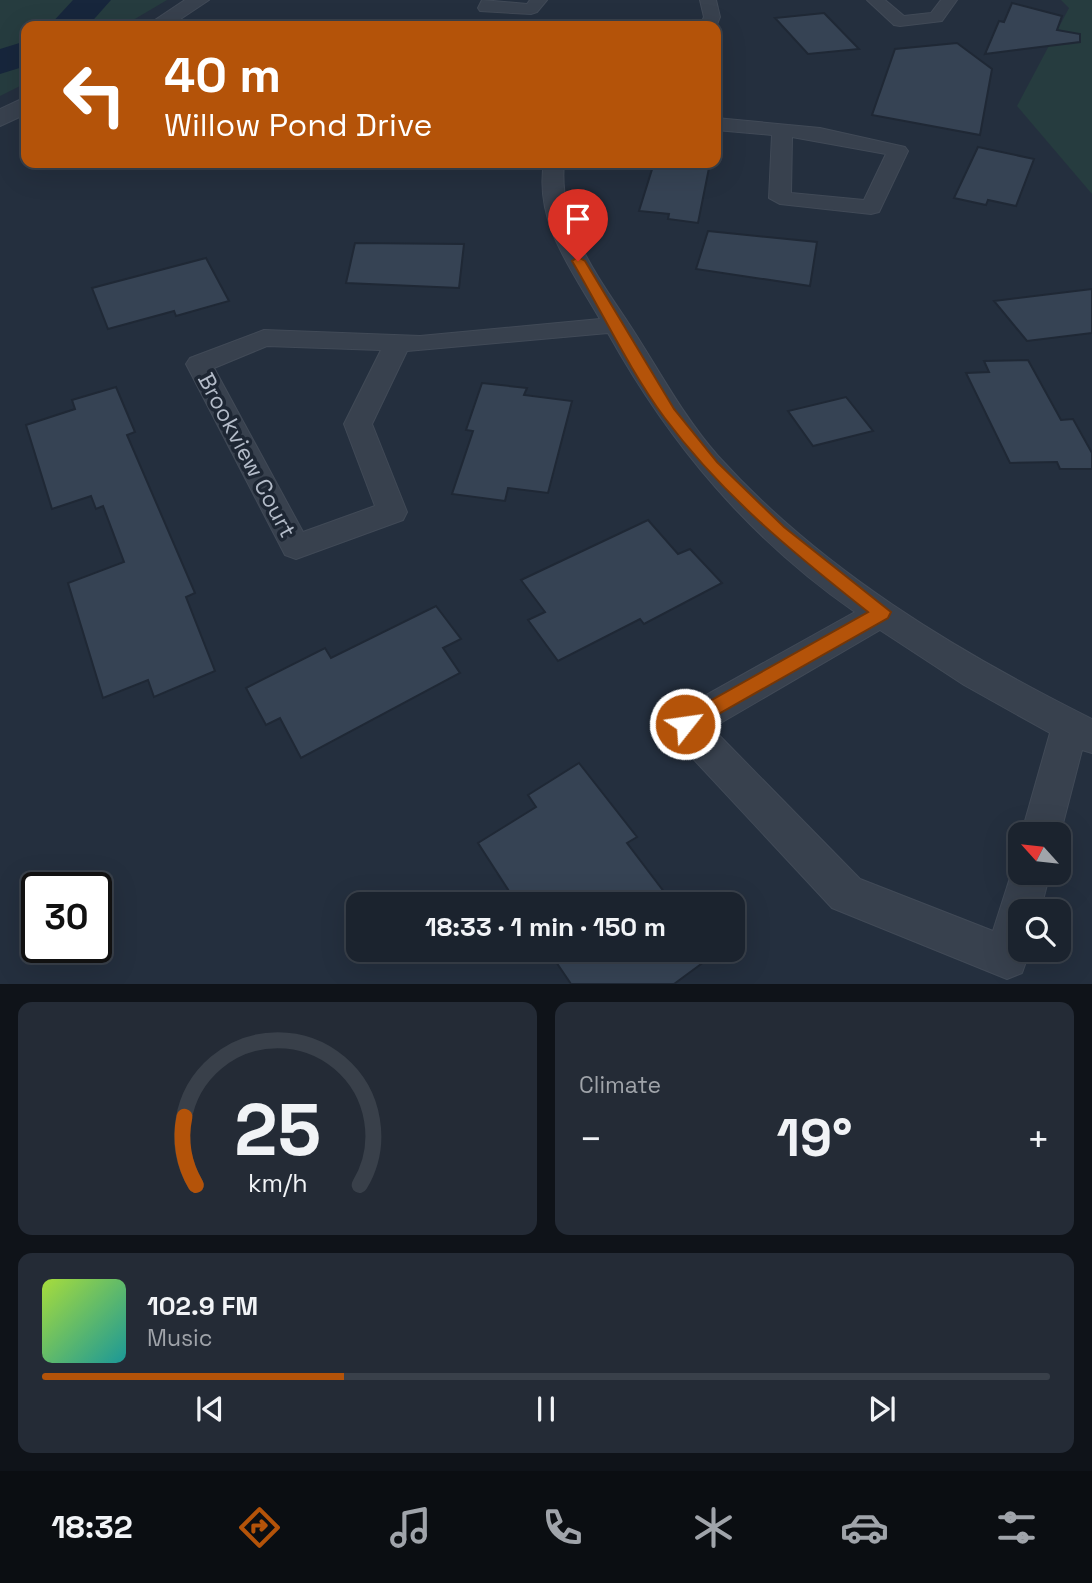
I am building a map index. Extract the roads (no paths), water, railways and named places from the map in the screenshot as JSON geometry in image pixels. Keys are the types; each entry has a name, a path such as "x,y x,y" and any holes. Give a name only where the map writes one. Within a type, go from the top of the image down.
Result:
{"street":[{"path":"164,21 199,0"},
{"path":"490,0 486,8 531,9 539,0"},
{"path":"708,0 712,17 710,21"},
{"path":"875,0 900,21 936,17 948,0"},
{"path":"0,118 21,107"},
{"path":"721,124 782,130 820,134 898,151 871,207 780,198 782,130"},
{"path":"554,168 551,197 556,218 668,412 711,466 778,532 882,612 941,654 1081,731 1046,822"},
{"name":"Brookview Court","path":"398,343 358,424 392,512 296,547 199,363 264,338 398,343 617,325"},
{"path":"882,612 685,724 846,894 1007,958 1026,886"}],"waterway":[{"path":"73,21 93,0"},
{"path":"0,62 21,55"}]}
